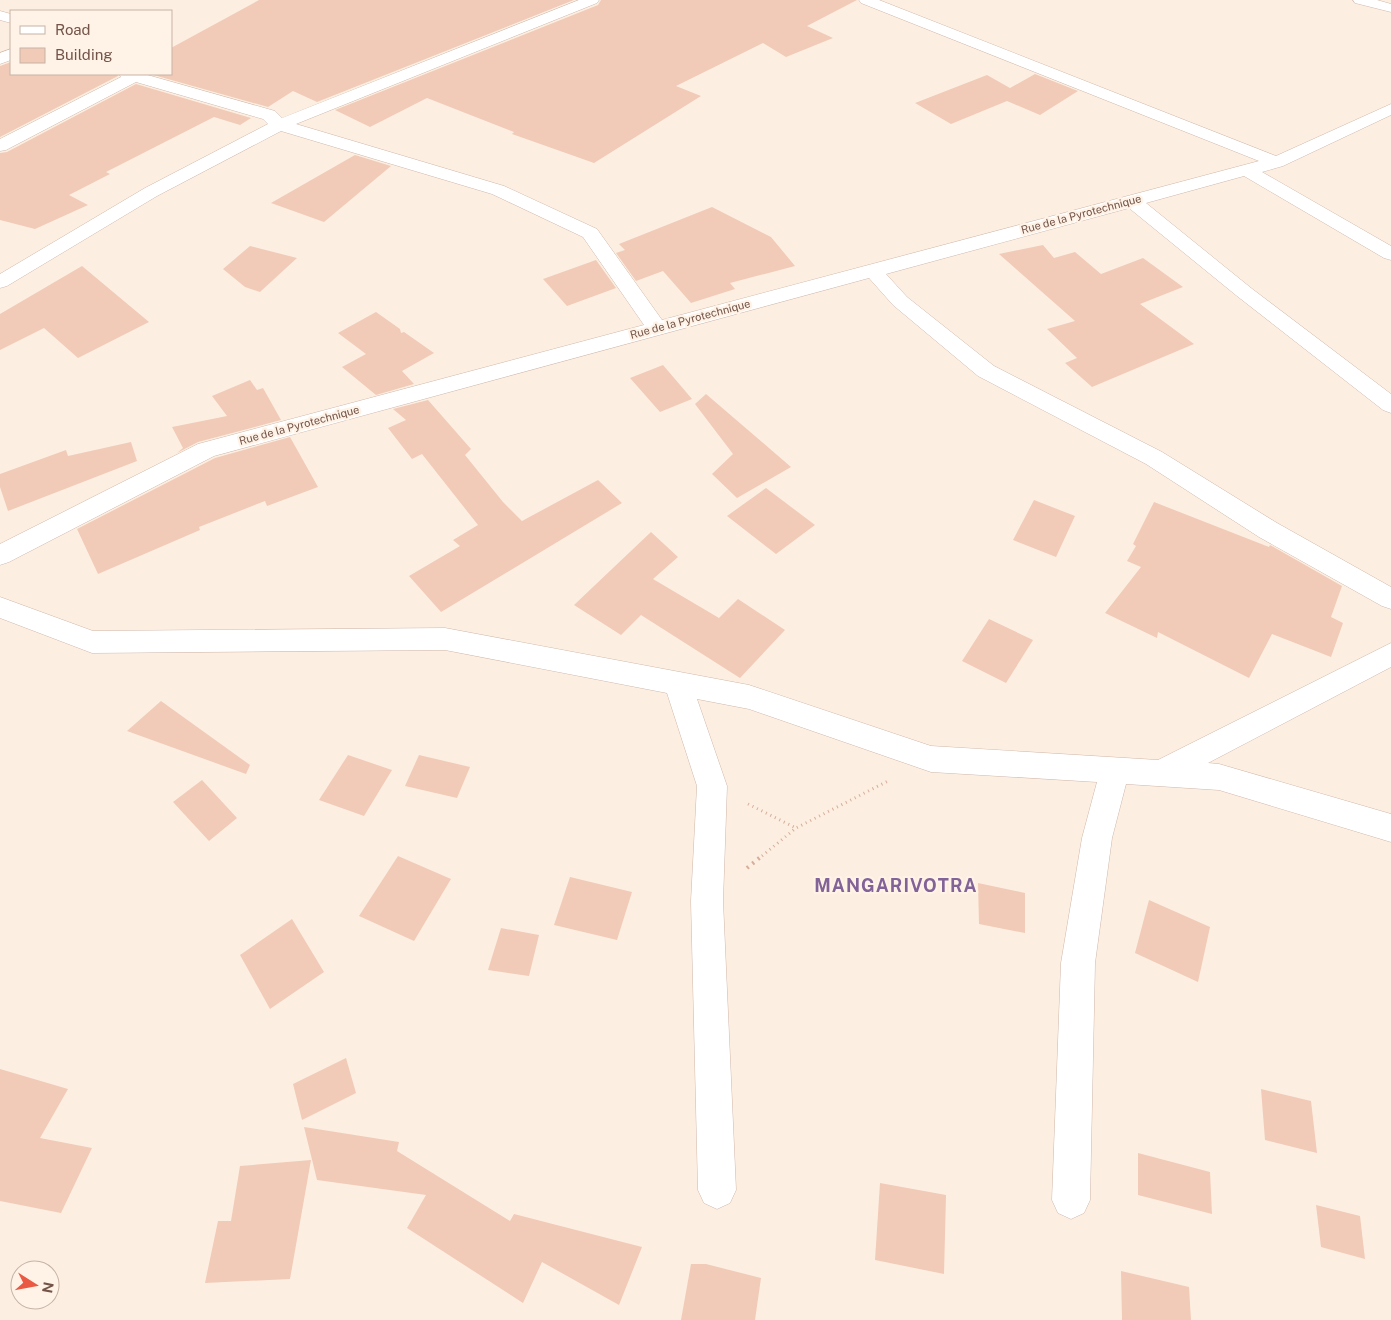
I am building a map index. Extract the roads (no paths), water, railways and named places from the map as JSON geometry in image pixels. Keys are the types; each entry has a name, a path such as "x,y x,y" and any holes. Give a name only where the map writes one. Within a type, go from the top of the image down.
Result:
{"street":[{"path":"0,282 151,192 279,124 426,68 592,0"},
{"path":"866,0 1277,162"},
{"path":"1360,0 1391,8"},
{"path":"0,146 130,75 269,115 279,124 498,190 590,233 658,328"},
{"name":"Rue de la Pyrotechnique","path":"0,555 206,450 1277,162 1391,109"},
{"path":"1246,170 1391,254"},
{"path":"1132,201 1244,292 1391,405"},
{"path":"872,270 900,301 986,371 1154,458 1268,530 1391,599"},
{"path":"0,607 92,642 445,639 748,696 931,759 1219,777 1391,828"},
{"path":"1160,774 1391,654"},
{"path":"678,683 712,786 707,901 717,1190"},
{"path":"1071,1200 1078,963 1097,838 1114,771"}],"district":[{"name":"MANGARIVOTRA","path":"896,886"}]}
